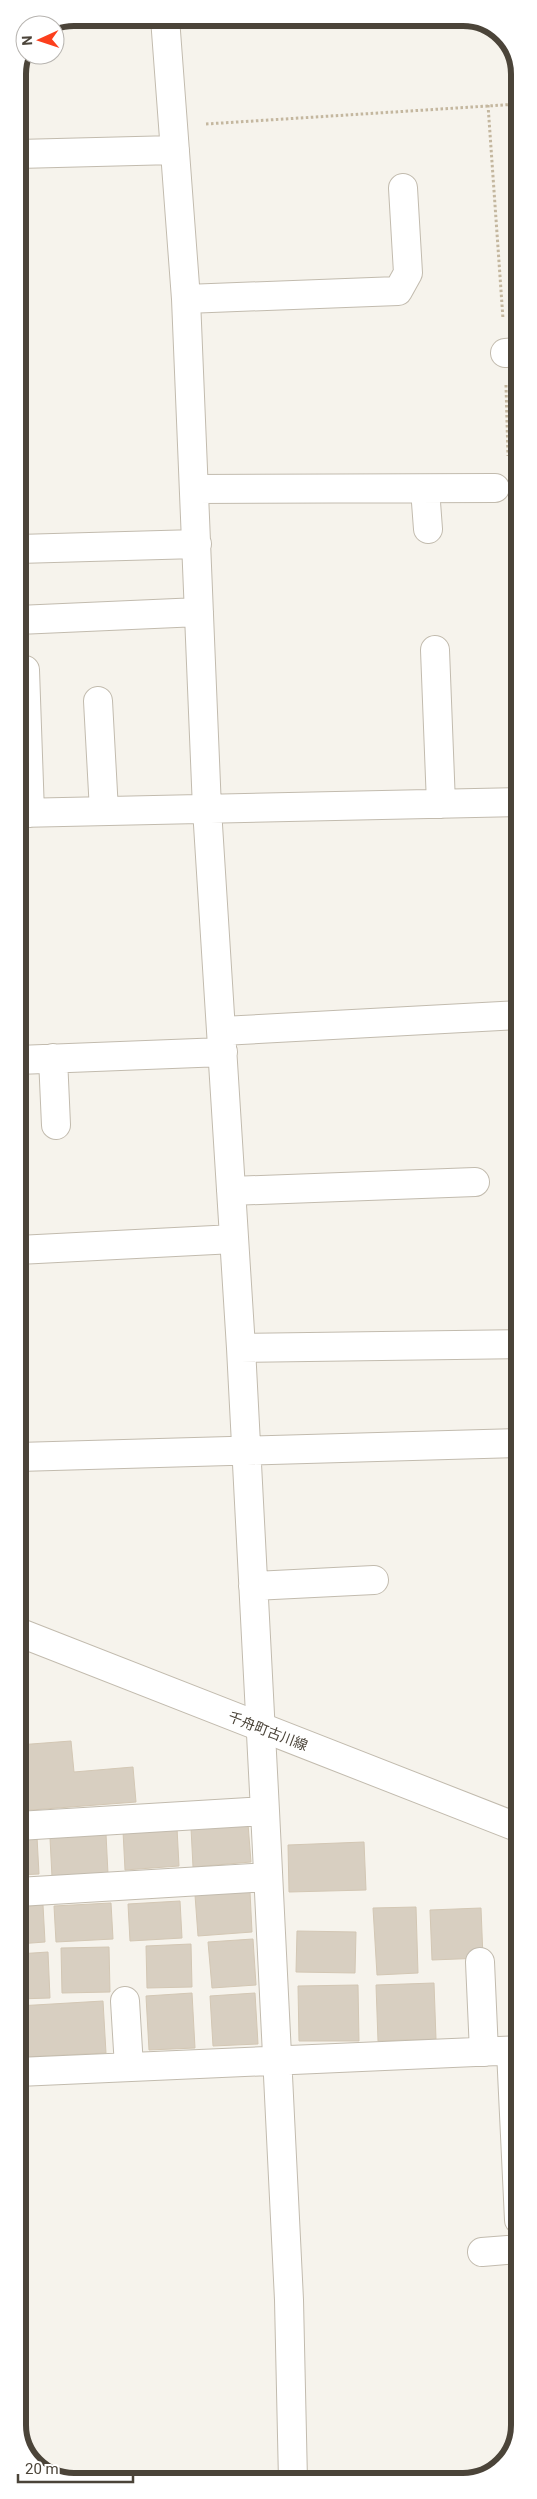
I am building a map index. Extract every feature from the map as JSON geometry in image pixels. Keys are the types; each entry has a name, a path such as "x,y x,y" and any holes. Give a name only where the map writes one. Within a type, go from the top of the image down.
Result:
{"street":[{"path":"166,26 186,299 207,809 241,1348 261,1728 289,2300 292,2473"},
{"path":"26,153 174,138"},
{"path":"186,299 398,291 408,274 403,188"},
{"path":"194,489 495,488"},
{"path":"425,489 428,529"},
{"path":"26,549 197,544"},
{"path":"26,620 199,612"},
{"path":"435,650 441,804"},
{"path":"98,701 104,811"},
{"path":"26,813 511,802"},
{"path":"26,1060 511,1016"},
{"path":"53,1058 56,1125"},
{"path":"231,1191 475,1182"},
{"path":"26,1250 234,1239"},
{"path":"241,1348 511,1344"},
{"path":"26,1457 511,1443"},
{"path":"253,1586 374,1580"},
{"name":"千舟町古川線","path":"26,1635 511,1825"},
{"path":"26,1826 265,1811"},
{"path":"26,1892 268,1877"},
{"path":"480,1962 484,2052"},
{"path":"125,2001 128,2067"},
{"path":"26,2072 277,2059 511,2050"},
{"path":"482,2252 511,2250"}],"path":[{"path":"174,138 488,105 511,104"},
{"path":"488,105 511,343"},
{"path":"509,461 511,389"},
{"path":"510,510 511,540"}],"building":[{"path":"71,1741 74,1772 133,1767 136,1802 26,1810 26,1744"},
{"path":"248,1824 251,1862 193,1867 191,1828"},
{"path":"177,1828 179,1866 125,1870 123,1831"},
{"path":"106,1834 108,1874 52,1877 50,1838"},
{"path":"37,1837 39,1874 26,1875 26,1838"},
{"path":"364,1842 366,1890 289,1892 288,1845"},
{"path":"250,1892 252,1932 198,1936 195,1895"},
{"path":"180,1901 182,1938 130,1941 128,1904"},
{"path":"111,1903 113,1939 56,1942 54,1906"},
{"path":"43,1905 45,1942 26,1943 26,1906"},
{"path":"416,1907 418,1973 377,1975 373,1908"},
{"path":"481,1908 483,1958 432,1960 430,1910"},
{"path":"297,1931 356,1932 355,1973 296,1972"},
{"path":"253,1939 256,1985 212,1988 208,1942"},
{"path":"191,1944 192,1987 147,1988 146,1946"},
{"path":"109,1947 110,1992 62,1993 61,1948"},
{"path":"48,1952 50,1998 26,1999 26,1953"},
{"path":"509,1965 511,1965 511,2006"},
{"path":"434,1983 436,2039 378,2041 376,1985"},
{"path":"358,1985 359,2041 299,2041 298,1986"},
{"path":"192,1993 195,2048 149,2050 146,1996"},
{"path":"255,1993 258,2044 213,2046 210,1996"},
{"path":"103,2001 106,2053 26,2057 26,2006"}]}
